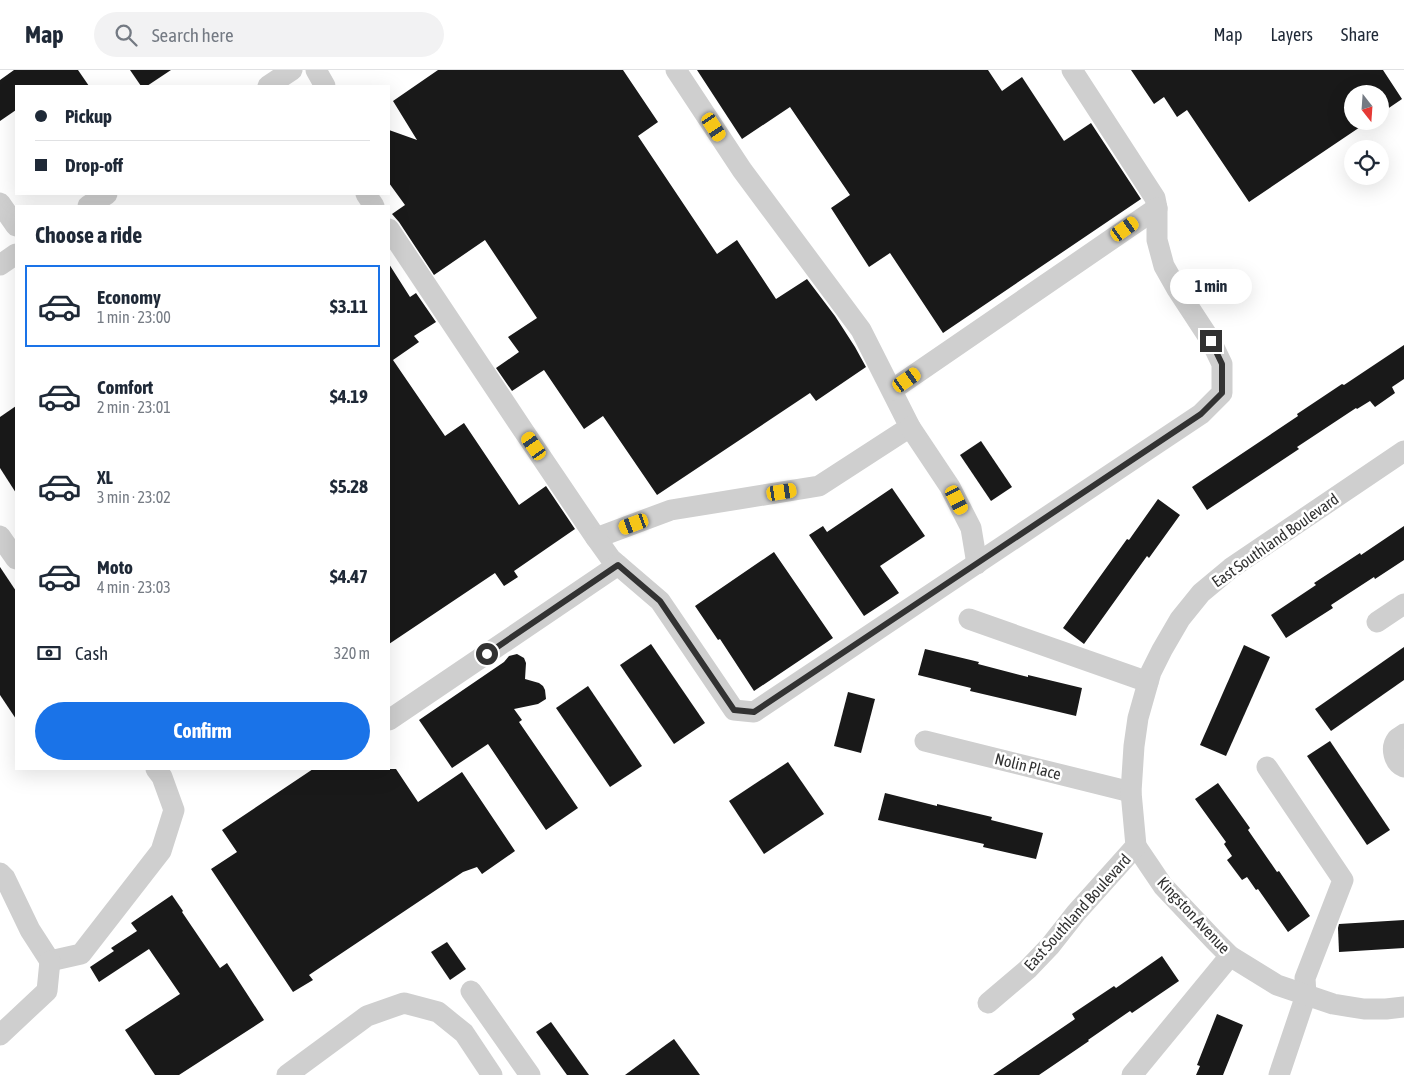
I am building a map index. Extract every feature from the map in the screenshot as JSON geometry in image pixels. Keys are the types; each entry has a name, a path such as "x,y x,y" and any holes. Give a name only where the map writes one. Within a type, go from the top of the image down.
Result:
{"street":[{"path":"270,85 292,70"},
{"path":"316,70 324,85"},
{"path":"676,70 742,170 861,330 910,427 950,487 971,528 976,564"},
{"path":"390,230 611,559 660,601 734,710 754,712 1201,414 1222,393 1222,364 1211,341 1164,266 1157,240 1157,208 1155,198 1072,70"},
{"path":"90,205 105,195"},
{"path":"0,203 15,225"},
{"path":"892,390 1157,208"},
{"path":"0,265 15,255"},
{"path":"596,538 671,510 819,486 910,427"},
{"name":"East Southland Boulevard","path":"988,1004 1028,969 1044,952 1136,846 1131,792 1138,718 1151,672 1175,627 1201,594 1231,568 1404,451"},
{"path":"0,536 15,558"},
{"path":"390,719 618,565"},
{"path":"1377,622 1404,604"},
{"path":"969,619 1148,682"},
{"path":"1404,734 1396,740 1394,747 1394,757 1398,765 1404,767"},
{"name":"Nolin Place","path":"925,740 1131,792"},
{"path":"1267,767 1344,880 1305,978 1306,995 1279,1075"},
{"path":"50,961 81,954 160,851 174,810 162,777 157,770"},
{"name":"Kingston Avenue","path":"1136,846 1163,886 1230,956 1277,985 1333,1004 1364,1009 1404,1008"},
{"path":"0,873 5,878 30,930 50,961 47,991 0,1035"},
{"path":"1132,1075 1230,956"},
{"path":"471,991 530,1075"},
{"path":"287,1075 367,1016 404,1004 438,1012 458,1028 464,1033 492,1075"}],"building":[{"path":"14,70 78,70 88,85 15,85 15,111 0,121 0,80"},
{"path":"130,70 171,70 148,85 140,85"},
{"path":"438,70 623,70 658,122 638,136 717,254 737,240 776,299 807,279 835,316 866,367 816,401 810,393 657,495 603,416 584,429 544,370 512,391 496,368 519,352 508,337 537,318 485,240 434,275 392,214 405,205 390,184 390,130 417,140 393,101"},
{"path":"697,70 988,70 1002,91 1022,77 1064,141 1091,123 1141,199 943,333 890,253 869,267 831,208 850,195 790,107 742,139"},
{"path":"1131,70 1383,70 1402,99 1389,108 1389,85 1344,85 1344,130 1356,130 1249,202 1187,110 1177,117 1164,97 1154,104"},
{"path":"390,266 410,297 416,293 436,322 414,336 419,342 393,360 445,436 464,423 519,505 546,486 575,529 514,571 518,577 504,586 495,573 390,643"},
{"path":"1404,345 1404,379 1392,387 1395,393 1375,407 1370,401 1356,408 1297,447 1299,449 1207,510 1192,487 1298,416 1297,414"},
{"path":"15,407 15,491 0,468 0,417"},
{"path":"981,441 1012,487 991,501 960,455"},
{"path":"892,488 925,536 880,566 899,593 864,616 809,535 823,526 827,532"},
{"path":"1158,499 1180,515 1149,558 1147,556 1084,644 1063,628"},
{"path":"1404,526 1404,560 1331,605 1333,608 1286,638 1271,615 1316,585 1314,583"},
{"path":"774,552 833,638 754,691 720,639 718,640 695,606"},
{"path":"0,567 15,590 15,718 0,695"},
{"path":"651,644 705,723 674,744 620,665"},
{"path":"1244,645 1270,657 1226,756 1200,745"},
{"path":"1404,647 1404,680 1331,731 1315,709"},
{"path":"925,649 979,662 978,664 1028,677 1028,675 1082,688 1076,716 970,691 971,688 918,675"},
{"path":"517,654 524,658 526,663 525,679 543,686 546,699 538,704 514,709 522,720 519,722 578,808 546,830 488,744 452,768 419,720 504,662 509,656"},
{"path":"588,686 642,766 610,787 556,708"},
{"path":"848,692 875,699 861,753 834,746"},
{"path":"1330,741 1390,830 1367,845 1307,756"},
{"path":"788,762 824,814 764,854 729,801"},
{"path":"396,769 418,802 462,772 515,851 482,874 477,867 463,872 309,975 313,980 293,992 211,869 237,852 222,830 312,770"},
{"path":"1218,783 1250,828 1248,830 1277,872 1279,871 1310,916 1288,932 1258,889 1256,890 1247,877 1242,880 1227,860 1232,856 1224,844 1226,842 1195,799"},
{"path":"885,793 992,817 991,820 1043,833 1036,859 983,847 984,844 878,820"},
{"path":"172,895 220,968 227,963 264,1020 179,1075 155,1075 125,1030 180,994 149,949 99,982 90,967 114,951 111,948 137,931 131,923"},
{"path":"1404,920 1404,948 1339,952 1339,924"},
{"path":"447,942 466,969 450,980 431,952"},
{"path":"1162,956 1179,981 1132,1013 1130,1011 1039,1075 993,1075 1075,1019 1072,1014 1114,986 1116,988"},
{"path":"1217,1014 1243,1025 1223,1075 1196,1075 1200,1066 1197,1065"},
{"path":"551,1022 589,1075 567,1075 536,1032"},
{"path":"674,1039 700,1075 625,1075 667,1044"}],"route":[{"path":"487,654 618,565 660,601 734,710 754,712 1201,414 1222,393 1222,364 1211,341"}]}
